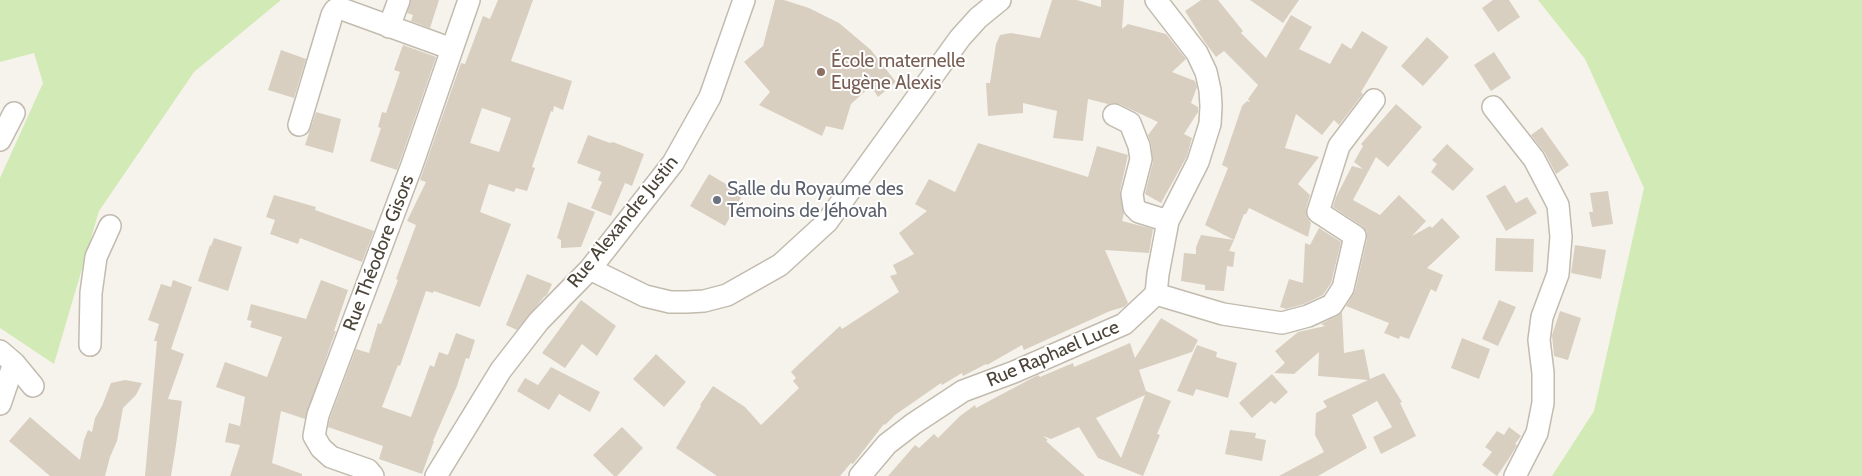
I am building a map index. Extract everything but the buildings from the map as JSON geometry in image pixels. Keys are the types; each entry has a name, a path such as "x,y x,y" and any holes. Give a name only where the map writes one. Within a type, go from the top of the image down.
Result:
{"street":[{"path":"389,27 399,0"},
{"name":"Rue Théodore Gisors","path":"373,476 368,470 331,457 320,448 314,436 318,415 412,165 469,0"},
{"name":"Rue Alexandre Justin","path":"436,476 501,370 539,321 590,270 673,163 710,96 744,0"},
{"path":"590,270 645,296 670,302 687,302 704,301 727,295 780,265 826,222 960,38 978,18 1000,0"},
{"path":"1156,0 1197,53 1206,72 1210,90 1210,124 1205,143 1198,162 1168,221 1156,294 1223,314 1282,323 1308,316 1332,305 1343,288 1355,236 1318,212 1339,146 1374,100"},
{"path":"299,125 332,14 339,8 452,49"},
{"path":"1493,107 1516,133 1542,174 1558,205 1562,237 1558,274 1542,317 1540,332 1543,403 1537,433 1515,476"},
{"path":"0,140 14,113"},
{"path":"1114,115 1130,123 1139,146 1141,159 1132,194 1134,207 1139,212 1168,221"},
{"path":"90,345 91,293 96,257 110,226"},
{"name":"Rue Raphael Luce","path":"860,476 887,444 913,424 963,391 1014,372 1124,324 1156,294"},
{"path":"7,357 33,386"},
{"path":"0,404 7,357"}],"green space":[{"path":"0,0 281,0 194,72 99,211 54,364 0,328 0,178 43,83 34,53 0,62"},
{"path":"1538,0 1862,0 1862,476 1552,476 1594,411 1644,188 1585,59"}],"place":[{"name":"École maternelle Eugène Alexis","path":"821,72"},
{"name":"Salle du Royaume des Témoins de Jéhovah","path":"717,200"}]}
